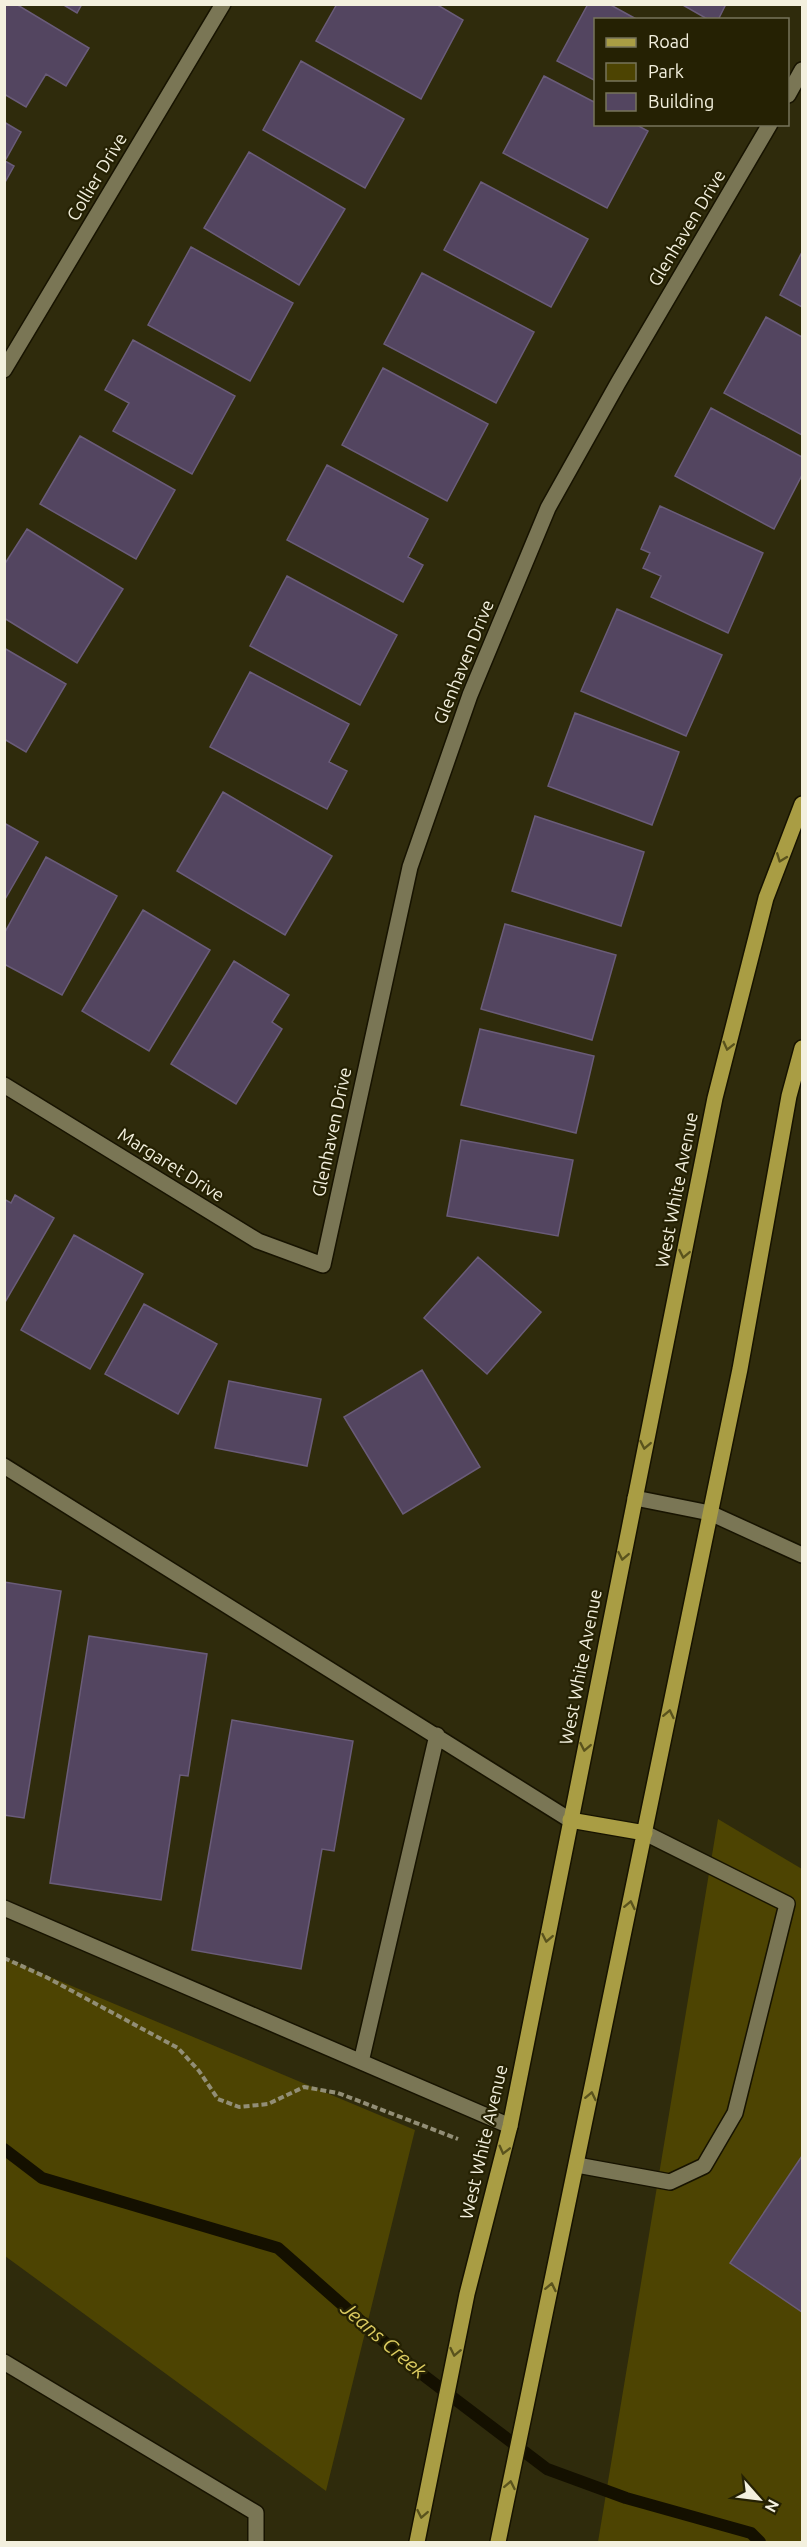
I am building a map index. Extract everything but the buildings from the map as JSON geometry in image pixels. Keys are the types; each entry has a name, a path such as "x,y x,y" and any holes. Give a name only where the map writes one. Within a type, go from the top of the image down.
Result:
{"main road":[{"name":"West White Avenue","path":"417,2542 467,2295 510,2126 715,1098 765,898 802,804"},
{"path":"498,2542 740,1369 789,1096 802,1048"},
{"path":"570,1820 645,1833"}],"street":[{"name":"Collier Drive","path":"4,370 223,4"},
{"path":"789,93 802,70"},
{"name":"Glenhaven Drive","path":"323,1265 410,867 470,695 548,508 618,383 769,126"},
{"name":"Margaret Drive","path":"4,1085 258,1241 323,1265"},
{"path":"4,1466 570,1820"},
{"path":"635,1498 710,1514 802,1555"},
{"path":"361,2062 436,1735"},
{"path":"577,2165 670,2181 704,2166 735,2113 787,1904 645,1833"},
{"path":"4,1908 510,2126"},
{"path":"4,2362 256,2512 256,2542"}],"path":[{"path":"4,1958 46,1977 178,2048 199,2071 218,2099 239,2107 268,2104 304,2087 338,2093 468,2142 479,2113"}],"green space":[{"path":"718,1819 802,1869 802,2542 598,2542"},
{"path":"5,1958 415,2130 326,2491 5,2256"}],"waterway":[{"name":"Jeans Creek","path":"4,2149 42,2178 278,2248 414,2368 547,2469 626,2498 751,2533 760,2542"}]}
